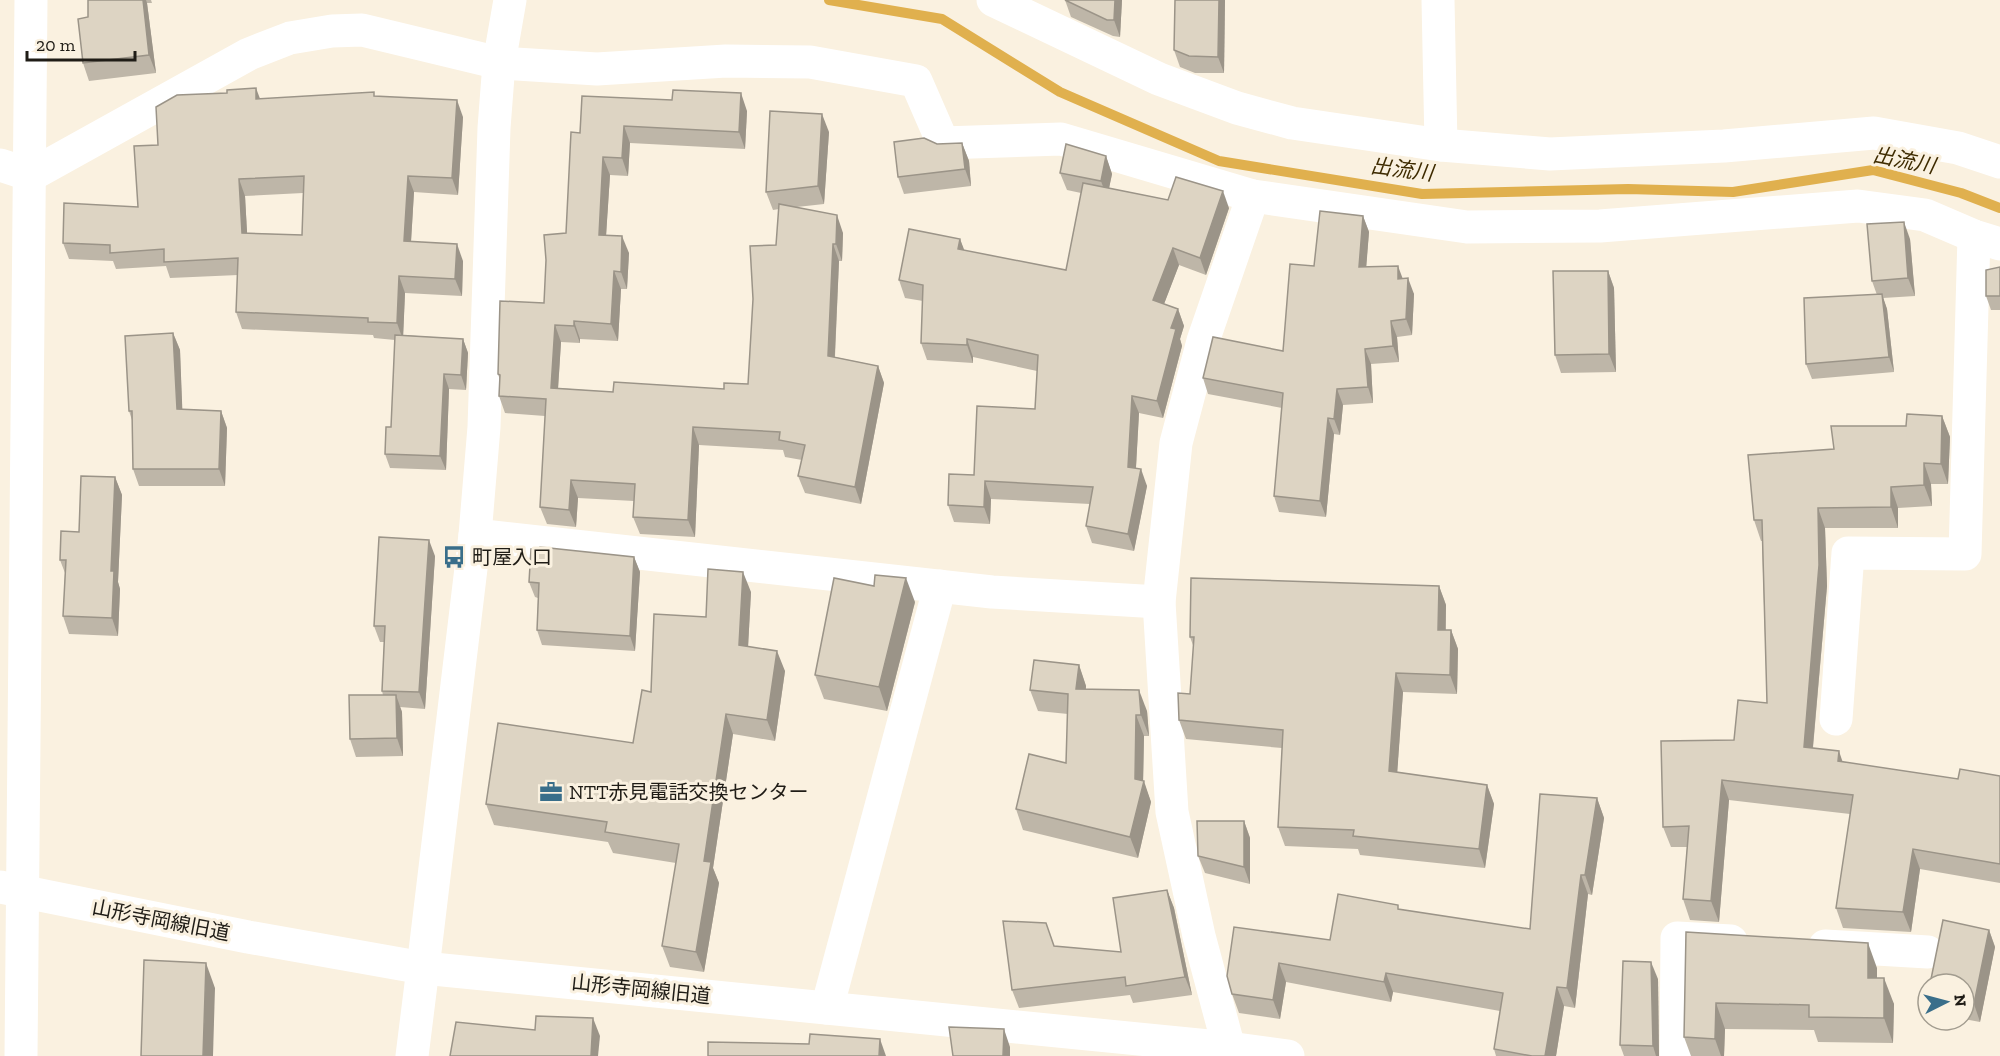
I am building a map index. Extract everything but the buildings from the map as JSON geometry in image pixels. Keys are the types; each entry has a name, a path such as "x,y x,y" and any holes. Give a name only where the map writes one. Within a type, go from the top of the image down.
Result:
{"street":[{"path":"21,1056 11,890 31,175 31,0"},
{"path":"993,0 1159,79 1237,108 1292,123 1441,145 1550,154 1724,146 1874,133 1958,148 2000,162"},
{"path":"1438,0 1441,145"},
{"path":"412,1056 475,535 484,428 494,128 500,63 509,5"},
{"path":"0,165 31,175 249,54 290,38 332,31 362,30 500,63 597,69 726,61 810,62 880,74 916,81 943,143 1061,139 1253,196 1467,226 1600,226 1858,206 1925,215 1987,240 1965,554 1848,553 1836,719"},
{"path":"1229,1048 1197,925 1172,812 1159,602 1176,443 1203,341 1253,196"},
{"path":"475,535 940,586 1159,602"},
{"path":"827,1008 940,586"},
{"name":"山形寺岡線旧道","path":"11,890 423,968 1229,1048 1288,1056"},
{"path":"1676,1056 1677,938 1761,942"},
{"path":"1797,945 1928,952"}],"waterway":[{"name":"出流川","path":"829,0 942,19 1060,92 1219,161 1422,194 1628,189 1733,192 1873,170 1961,193 2000,208"}],"place":[{"name":"町屋入口","path":"454,557"},
{"name":"NTT赤見電話交換センター","path":"551,792"}]}
